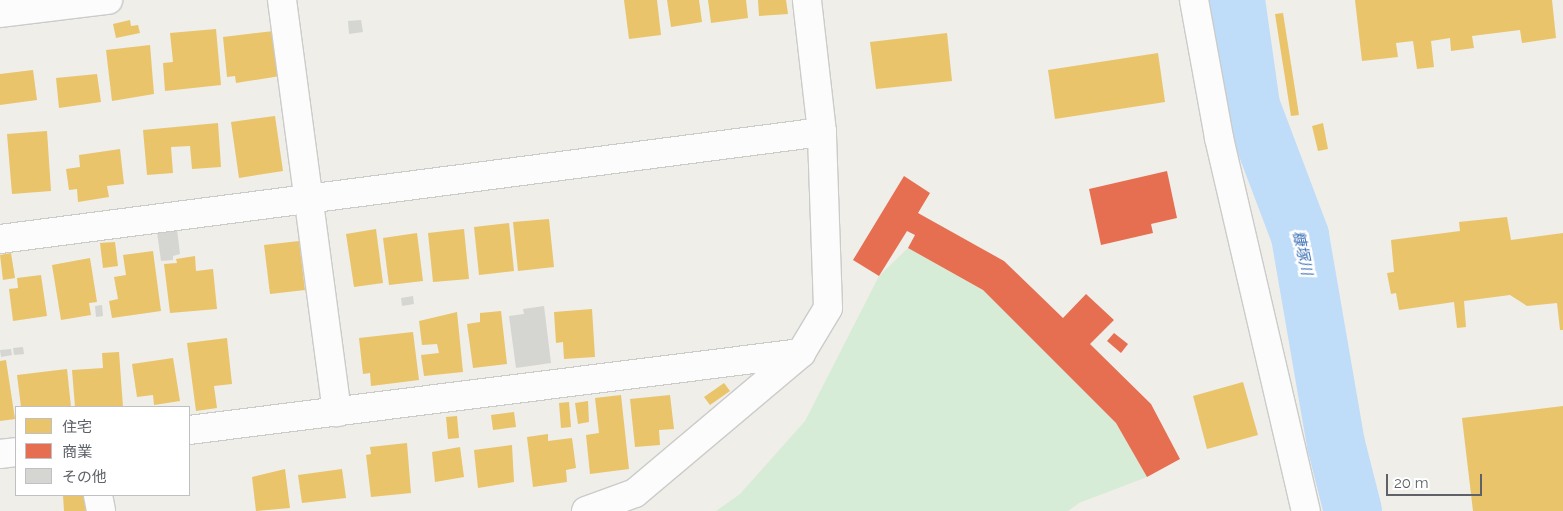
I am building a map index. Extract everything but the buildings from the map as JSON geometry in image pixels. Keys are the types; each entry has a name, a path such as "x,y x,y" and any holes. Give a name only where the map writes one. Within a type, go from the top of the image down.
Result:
{"street":[{"path":"0,13 108,0"},
{"path":"282,0 338,412"},
{"path":"586,511 635,493 801,354 828,308 822,132 807,0"},
{"path":"1194,0 1218,138 1306,511"},
{"path":"0,239 822,132"},
{"path":"190,430 801,354"},
{"path":"0,454 15,452"},
{"path":"98,496 101,511"}],"green space":[{"path":"908,248 983,290 1116,423 1147,477 1079,503 1068,511 716,511 740,494 805,421 879,276"}],"waterway":[{"name":"糠塚川","path":"1236,0 1251,106 1300,236 1336,444 1353,511"}]}
